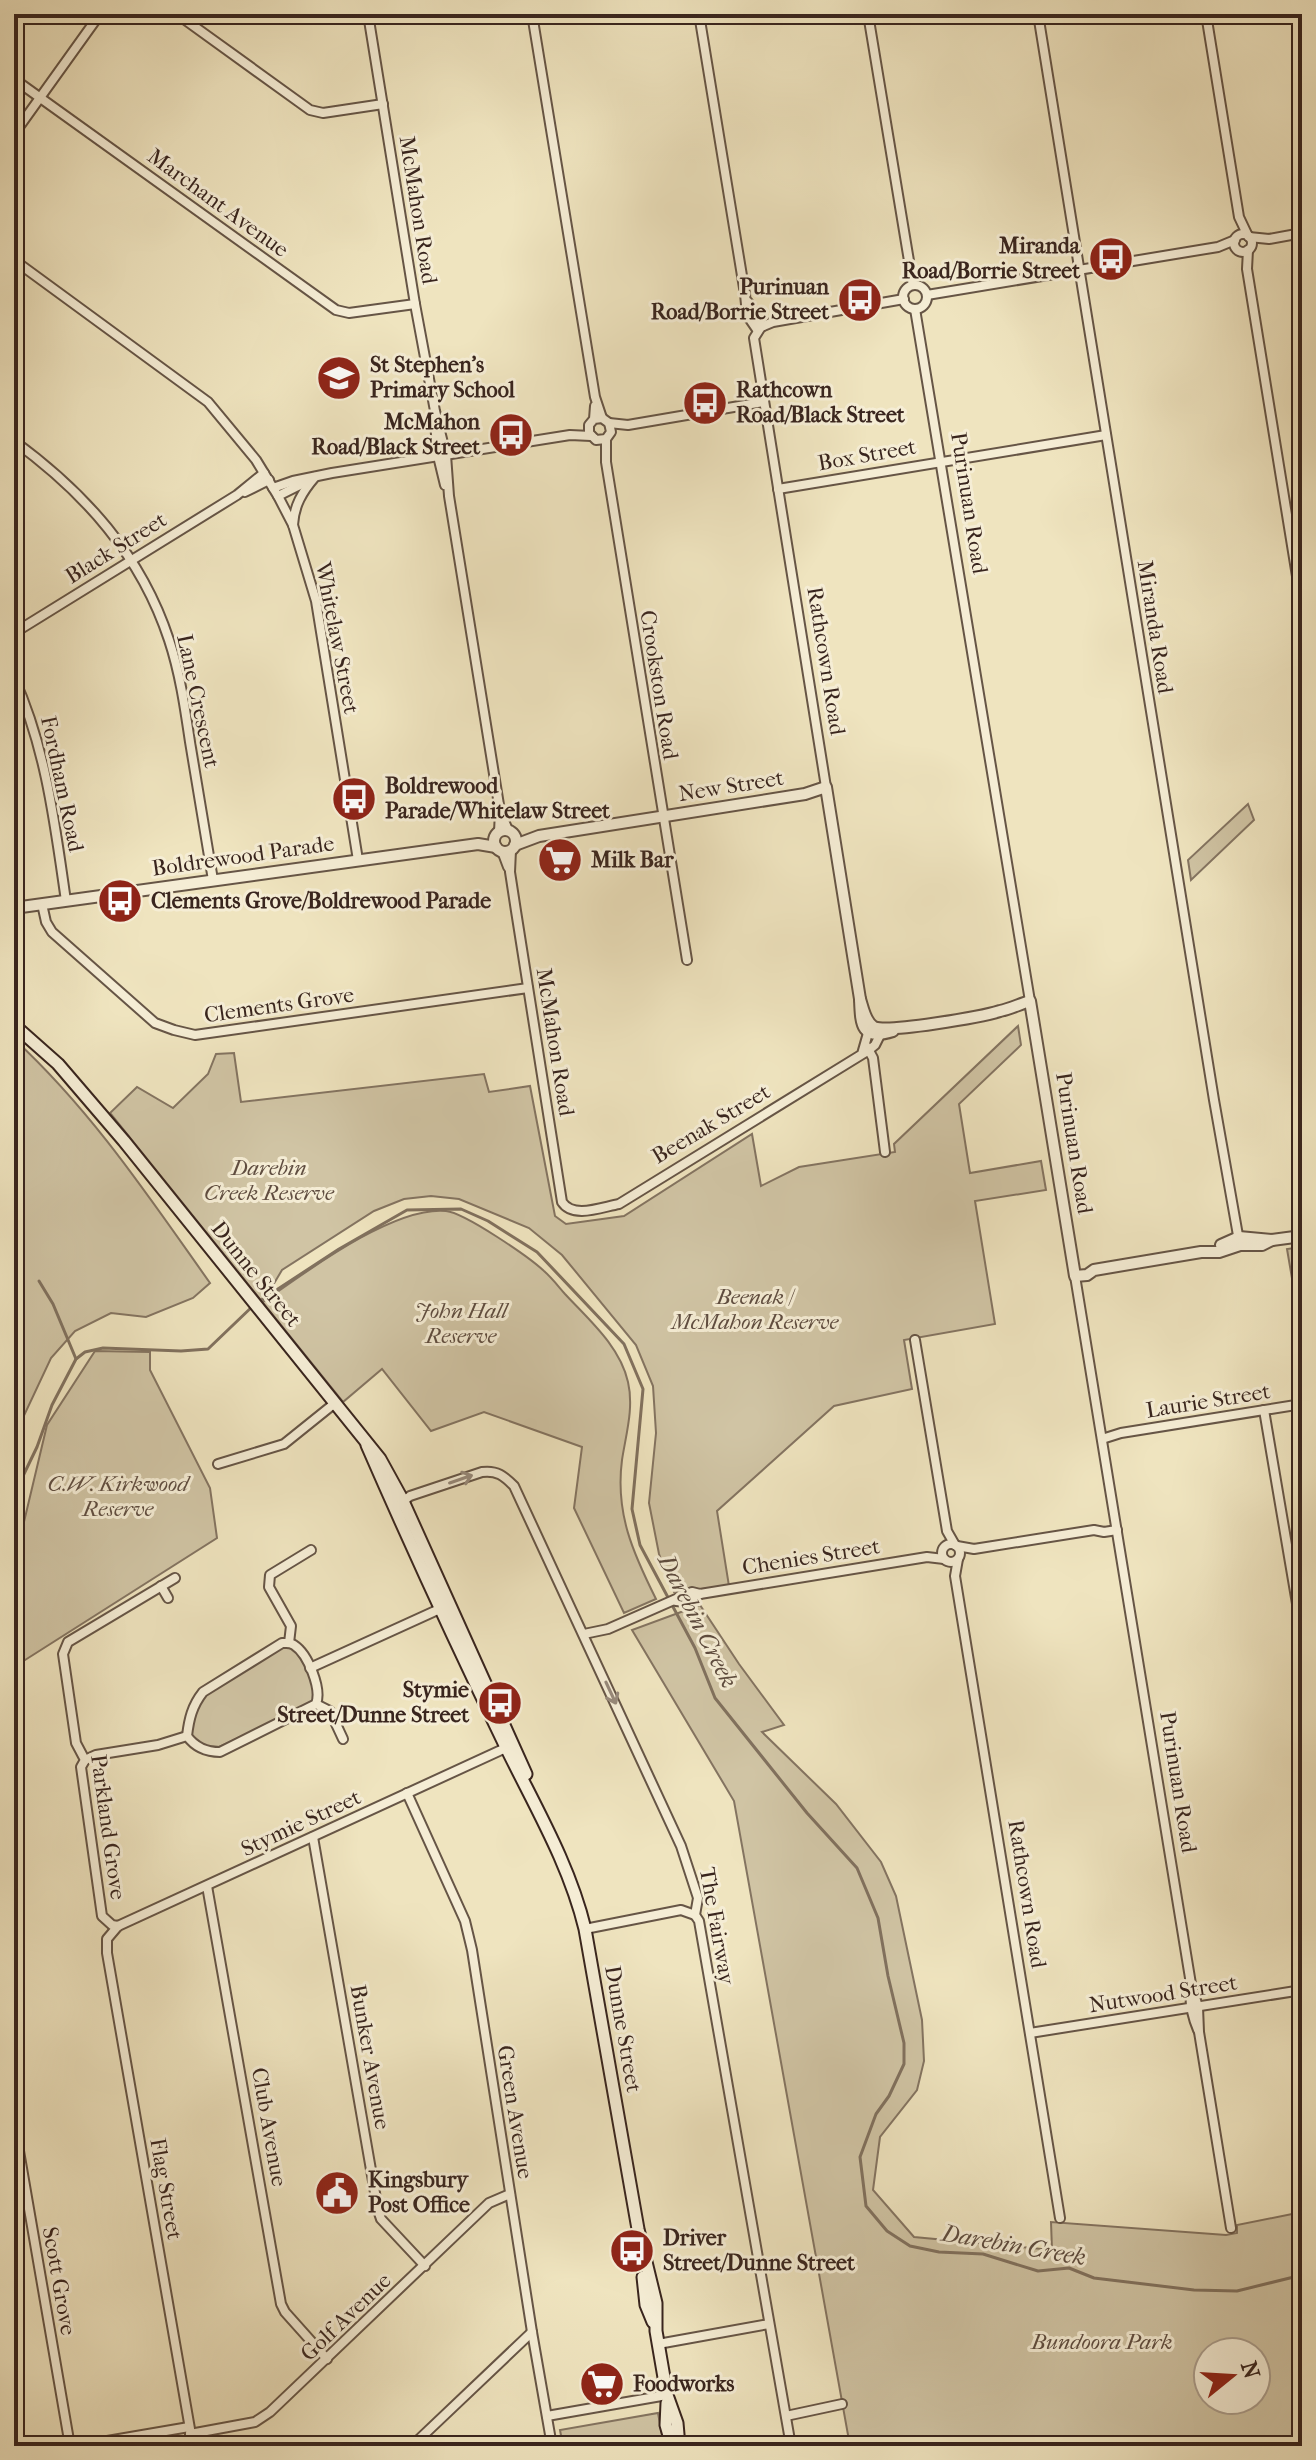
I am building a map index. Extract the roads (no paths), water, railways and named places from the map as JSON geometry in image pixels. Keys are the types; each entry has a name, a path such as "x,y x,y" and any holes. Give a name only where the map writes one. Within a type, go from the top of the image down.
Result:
{"main road":[{"name":"Dunne Street","path":"14,1025 58,1064 115,1130 380,1459 404,1502 445,1606"},
{"name":"Dunne Street","path":"367,1445 398,1516 445,1606 510,1745 577,1896 638,2229 656,2303 658,2344 667,2395 677,2423 679,2446"},
{"name":"Dunne Street","path":"667,2395 666,2425 672,2446"}],"street":[{"path":"14,134 100,14"},
{"path":"177,14 310,110 323,113 383,104"},
{"name":"McMahon Road","path":"368,14 562,1202 575,1212"},
{"path":"532,14 599,421 628,425 763,402"},
{"name":"Rathcown Road","path":"699,14 745,294 760,328 754,343 860,999 874,1032"},
{"path":"868,14 913,285"},
{"name":"Miranda Road","path":"1038,14 1211,1086 1239,1241"},
{"path":"1206,14 1302,607"},
{"name":"Marchant Avenue","path":"14,79 336,310 349,313 415,304"},
{"path":"927,295 1302,233"},
{"name":"Whitelaw Street","path":"14,260 208,402 244,444 271,484 293,525 316,601 358,860"},
{"path":"913,285 923,287 927,295 925,304 915,309 908,306 904,299 906,289 913,285"},
{"path":"760,328 904,299"},
{"name":"Purinuan Road","path":"915,309 1231,2228"},
{"name":"Black Street","path":"570,435 599,421"},
{"name":"Crookston Road","path":"599,421 608,437 606,462 687,960"},
{"name":"Crookston Road","path":"599,421 594,438 606,462"},
{"path":"608,437 628,425"},
{"name":"Black Street","path":"14,633 237,495 271,484 442,455 570,435 608,437"},
{"name":"Box Street","path":"778,489 1106,435"},
{"name":"Lane Crescent","path":"14,441 81,495 113,534 149,593 169,639 181,686 213,880"},
{"path":"293,525 302,493 316,477"},
{"name":"Fordham Road","path":"14,678 27,707 44,762 66,901"},
{"name":"New Street","path":"663,817 826,791"},
{"name":"Boldrewood Parade","path":"14,908 663,817"},
{"name":"Clements Grove","path":"42,904 52,932 155,1023 195,1035 528,988"},
{"path":"885,1152 874,1078 864,1052 874,1032 999,1012 1030,1001"},
{"path":"999,1012 1032,1013"},
{"name":"Beenak Street","path":"575,1212 619,1204 864,1052"},
{"path":"1075,1273 1087,1275 1094,1270 1201,1252 1239,1241 1302,1236"},
{"path":"915,1340 947,1531 942,1554 945,1560 952,1562 974,1549"},
{"path":"218,1464 284,1444 335,1403"},
{"name":"Laurie Street","path":"1102,1436 1302,1404"},
{"path":"1264,1410 1302,1633"},
{"name":"The Fairway","path":"404,1502 410,1496 482,1472 502,1474 514,1486 690,1869 698,1898 695,1915 791,2446"},
{"path":"398,1516 400,1504 404,1502"},
{"path":"944,1547 974,1549 1094,1530 1104,1532 1116,1526"},
{"path":"947,1531 956,1546 958,1558"},
{"name":"Chenies Street","path":"927,1557 944,1547"},
{"path":"289,1643 291,1626 269,1587 270,1575 311,1550"},
{"name":"Chenies Street","path":"584,1634 608,1629 688,1594 927,1557 945,1560"},
{"name":"Rathcown Road","path":"958,1558 955,1576 1060,2218"},
{"name":"Rathcown Road","path":"945,1560 955,1576"},
{"name":"Parkland Grove","path":"118,1926 102,1916 81,1767 85,1760 76,1743 63,1654 68,1642 175,1578"},
{"path":"161,1586 168,1598"},
{"path":"310,1668 445,1606"},
{"name":"Chenies Street","path":"591,1648 608,1629"},
{"path":"282,1643 295,1645 304,1655 318,1689 316,1704 220,1752 200,1748 187,1736 189,1717 203,1692 282,1643"},
{"path":"316,1704 330,1711 343,1739"},
{"path":"85,1760 187,1736"},
{"name":"Stymie Street","path":"107,1939 118,1926 510,1745"},
{"name":"Green Avenue","path":"407,1793 465,1921 472,1950 552,2446"},
{"name":"Bunker Avenue","path":"313,1837 378,2210 381,2219 425,2266"},
{"name":"Club Avenue","path":"207,1886 281,2304 327,2359"},
{"path":"585,1929 681,1910 695,1915"},
{"name":"Flag Street","path":"107,1939 193,2446"},
{"name":"Nutwood Street","path":"1030,2033 1302,1990"},
{"name":"Scott Grove","path":"14,2122 70,2446"},
{"name":"Golf Avenue","path":"78,2446 255,2422 327,2359 489,2203 510,2194"},
{"path":"14,2207 26,2198"},
{"path":"658,2344 769,2324"},
{"path":"412,2446 532,2332"},
{"path":"547,2416 667,2395"},
{"path":"786,2416 842,2404"}],"waterway":[{"name":"Darebin Creek","path":"14,1513 23,1476 52,1405 76,1359 85,1352 103,1348 208,1349 255,1304 339,1249 407,1210 461,1209 488,1221 537,1252 624,1344 643,1389 632,1509 640,1545 695,1648 715,1698 807,1813 857,1868 878,1918 904,2043 904,2064 889,2096 876,2114 860,2157 866,2206 887,2231 910,2246 939,2252 983,2254 1038,2271 1069,2268 1094,2278 1194,2290 1237,2291 1302,2275"},
{"path":"39,1281 53,1304 76,1359"}],"place":[{"name":"Miranda Road/Borrie Street","path":"1111,259"},
{"name":"Purinuan Road/Borrie Street","path":"860,300"},
{"name":"St Stephen's Primary School","path":"339,378"},
{"name":"Rathcown Road/Black Street","path":"705,403"},
{"name":"McMahon Road/Black Street","path":"511,435"},
{"name":"Boldrewood Parade/Whitelaw Street","path":"354,799"},
{"name":"Milk Bar","path":"560,860"},
{"name":"Clements Grove/Boldrewood Parade","path":"120,901"},
{"name":"Stymie Street/Dunne Street","path":"500,1703"},
{"name":"Kingsbury Post Office","path":"337,2193"},
{"name":"Driver Street/Dunne Street","path":"632,2251"},
{"name":"Foodworks","path":"602,2384"}],"park label":[{"name":"Darebin Creek Reserve","path":"269,1180"},
{"name":"Beenak / McMahon Reserve","path":"755,1310"},
{"name":"John Hall Reserve","path":"461,1324"},
{"name":"C.W. Kirkwood Reserve","path":"118,1496"},
{"name":"Bundoora Park","path":"1102,2342"}]}
